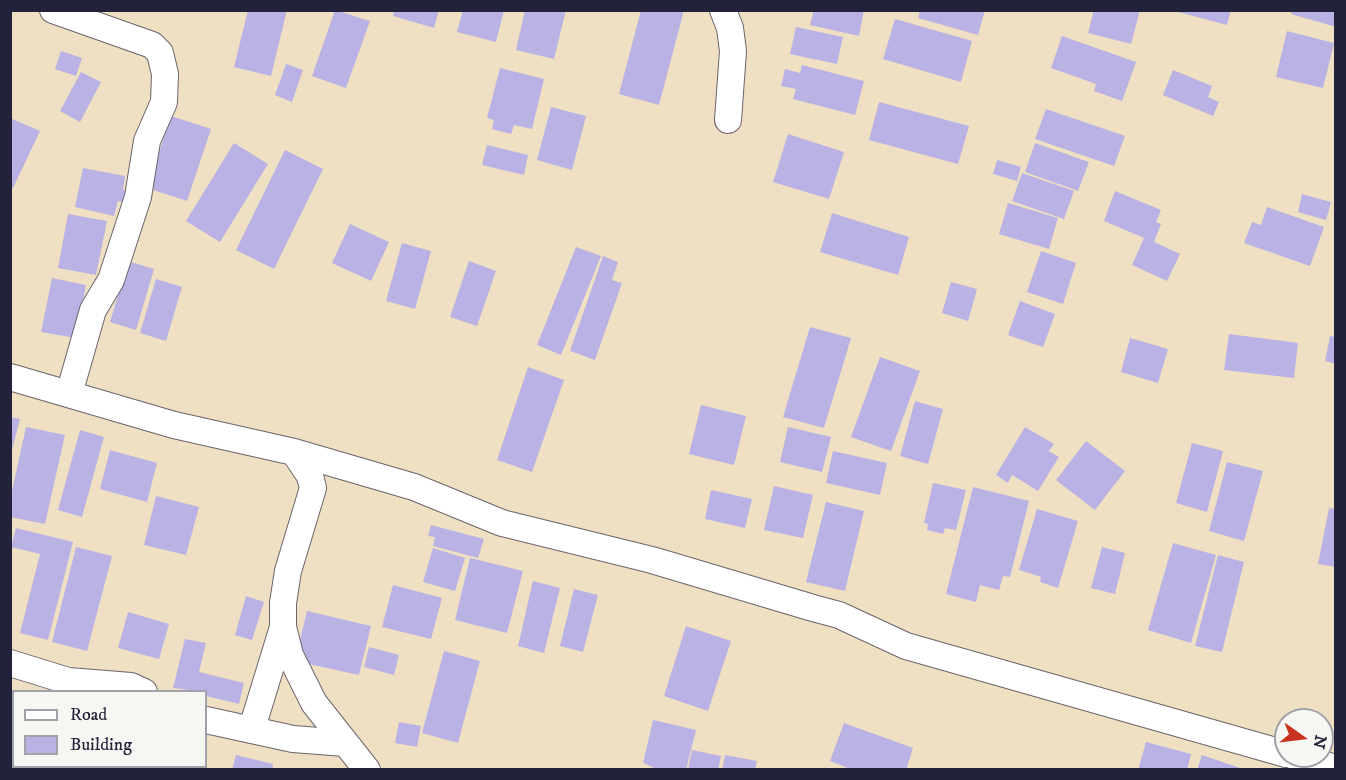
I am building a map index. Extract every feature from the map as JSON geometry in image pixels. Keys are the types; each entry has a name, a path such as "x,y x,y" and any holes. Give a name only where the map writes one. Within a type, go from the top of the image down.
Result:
{"street":[{"path":"53,10 152,45 160,53 165,74 164,102 147,141 138,197 111,280 93,310 69,394"},
{"path":"723,10 730,28 733,51 728,120"},
{"path":"10,377 174,425 294,452 414,487 502,523 652,560 838,615 906,646 1274,751"},
{"path":"294,452 310,476 313,488 288,571 283,603 283,627 290,655 314,703 367,770"},
{"path":"252,729 283,627"},
{"path":"10,663 68,681 131,686 140,690"},
{"path":"207,720 293,739 345,742"}],"building":[{"path":"248,10 287,10 271,76 234,67"},
{"path":"335,10 370,21 346,88 312,76"},
{"path":"394,10 439,10 434,28 393,16"},
{"path":"463,10 504,10 496,42 457,32"},
{"path":"525,10 566,10 554,59 516,50"},
{"path":"641,10 684,10 659,105 619,94"},
{"path":"814,10 864,10 859,36 810,25"},
{"path":"920,10 985,10 978,35 918,18"},
{"path":"1094,10 1140,10 1131,44 1088,33"},
{"path":"1171,10 1231,10 1227,25"},
{"path":"1292,10 1336,10 1336,27 1291,14"},
{"path":"895,19 972,41 961,82 883,59"},
{"path":"796,27 843,37 837,64 790,54"},
{"path":"1287,31 1334,43 1323,88 1276,77"},
{"path":"1062,36 1136,62 1122,101 1094,91 1096,84 1051,68"},
{"path":"61,51 82,58 76,76 55,69"},
{"path":"286,64 303,70 292,102 275,95"},
{"path":"802,65 864,81 855,115 793,99 796,89 781,86 785,69 800,73"},
{"path":"500,68 544,79 532,129 514,125 511,134 492,129 494,120 487,118"},
{"path":"1173,70 1212,86 1208,97 1219,102 1213,116 1163,95"},
{"path":"81,72 101,82 80,122 60,111"},
{"path":"879,102 969,126 958,164 869,140"},
{"path":"551,107 586,116 572,170 537,160"},
{"path":"1046,109 1125,136 1114,166 1035,139"},
{"path":"171,116 211,129 187,201 147,188"},
{"path":"10,118 40,131 13,188 10,187"},
{"path":"788,134 844,152 829,199 773,182"},
{"path":"234,143 268,164 220,242 186,221"},
{"path":"1035,143 1089,162 1078,191 1025,172"},
{"path":"487,145 528,155 524,175 482,165"},
{"path":"285,150 323,169 274,269 236,250"},
{"path":"997,160 1021,167 1017,181 993,174"},
{"path":"83,168 125,176 123,190 135,193 133,204 118,201 114,216 75,207"},
{"path":"1022,173 1074,191 1064,219 1012,201"},
{"path":"1115,191 1161,210 1156,222 1161,224 1154,242 1180,254 1167,281 1132,265 1144,238 1104,221"},
{"path":"1302,194 1331,202 1326,220 1298,212"},
{"path":"1008,203 1058,218 1049,249 999,234"},
{"path":"1267,207 1324,227 1310,266 1244,243 1252,222 1261,225"},
{"path":"832,213 909,237 898,275 820,252"},
{"path":"68,214 107,221 96,275 58,268"},
{"path":"350,224 389,242 371,281 332,263"},
{"path":"402,243 431,251 415,309 386,301"},
{"path":"576,247 601,256 561,355 537,345"},
{"path":"1041,251 1076,263 1063,304 1027,292"},
{"path":"603,256 618,262 612,280 622,283 595,360 570,351"},
{"path":"128,261 154,269 136,330 110,322"},
{"path":"469,261 496,271 477,326 450,317"},
{"path":"52,278 86,285 76,338 41,332"},
{"path":"156,279 182,287 166,341 140,333"},
{"path":"951,282 977,289 968,321 942,313"},
{"path":"1020,301 1055,314 1043,347 1008,335"},
{"path":"810,327 851,338 824,428 783,417"},
{"path":"1229,334 1298,343 1294,378 1224,370"},
{"path":"1330,336 1336,337 1336,364 1325,361"},
{"path":"1130,338 1168,349 1158,383 1121,372"},
{"path":"880,357 920,371 891,451 851,437"},
{"path":"528,367 564,380 532,472 497,460"},
{"path":"915,401 943,409 928,464 900,456"},
{"path":"701,405 746,416 734,465 689,454"},
{"path":"10,417 20,419 11,454 10,454"},
{"path":"26,427 65,435 45,524 10,517 10,500"},
{"path":"788,427 831,437 822,472 780,462"},
{"path":"1025,427 1054,444 1049,451 1059,457 1038,491 1012,475 1008,483 996,475"},
{"path":"80,430 104,437 82,517 58,510"},
{"path":"1086,441 1125,471 1095,510 1056,480"},
{"path":"1192,443 1223,451 1207,512 1176,503"},
{"path":"110,450 157,463 147,502 100,489"},
{"path":"833,451 887,463 880,495 826,483"},
{"path":"1227,462 1263,471 1244,541 1209,531"},
{"path":"933,483 966,490 956,530 945,528 943,534 927,530 928,524 924,523"},
{"path":"774,486 813,495 803,538 764,530"},
{"path":"973,487 1029,501 1010,577 1003,576 999,590 980,585 976,602 946,594"},
{"path":"711,490 752,499 745,528 705,519"},
{"path":"156,496 199,507 186,555 144,545"},
{"path":"826,502 864,511 845,591 806,582"},
{"path":"1329,508 1336,509 1336,567 1318,564"},
{"path":"1037,509 1078,521 1058,588 1040,582 1041,577 1019,570"},
{"path":"431,525 484,539 478,558 433,546 435,537 428,536"},
{"path":"16,528 73,542 48,640 20,633 40,554 11,547"},
{"path":"1173,543 1216,555 1191,643 1148,630"},
{"path":"76,547 112,556 87,651 52,642"},
{"path":"1102,547 1125,553 1115,594 1091,588"},
{"path":"433,548 465,558 455,591 423,582"},
{"path":"1218,555 1244,562 1222,652 1195,646"},
{"path":"470,558 523,571 507,633 455,620"},
{"path":"533,581 560,588 544,653 518,646"},
{"path":"393,585 442,598 431,639 382,627"},
{"path":"574,589 598,595 583,652 560,646"},
{"path":"246,596 264,602 252,640 235,635"},
{"path":"307,611 371,626 359,675 295,661"},
{"path":"128,612 169,624 159,659 118,648"},
{"path":"686,626 731,641 708,711 664,696"},
{"path":"185,639 206,643 199,672 244,683 239,704 207,696 207,690 173,688"},
{"path":"369,647 399,655 394,675 364,667"},
{"path":"444,651 480,661 458,743 422,733"},
{"path":"10,692 12,692 12,719 10,733"},
{"path":"653,720 696,730 686,770 659,770 643,763"},
{"path":"399,722 421,726 417,747 395,743"},
{"path":"844,723 913,748 906,770 853,770 830,761"},
{"path":"1146,742 1191,754 1187,770 1138,770"},
{"path":"692,750 721,756 718,770 688,770"},
{"path":"236,755 273,764 272,770 232,770"},
{"path":"725,755 757,761 755,770 722,770"},
{"path":"1202,755 1243,769 1197,770"},
{"path":"24,768 66,768 66,770 24,770"},
{"path":"90,768 134,768 134,770 90,770"}]}
